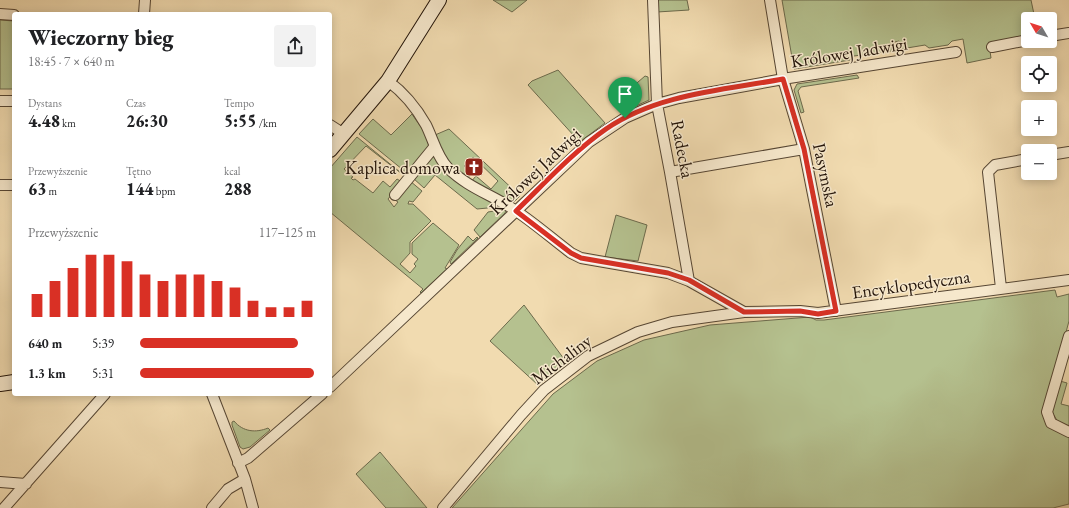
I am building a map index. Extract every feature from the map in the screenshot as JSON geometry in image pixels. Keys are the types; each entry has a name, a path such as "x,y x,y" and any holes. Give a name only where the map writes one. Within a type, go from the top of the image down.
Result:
{"street":[{"path":"144,12 145,0"},
{"path":"332,148 388,81 439,0"},
{"name":"Radecka","path":"653,0 657,104 689,280"},
{"name":"Pasymska","path":"770,0 783,79 804,149 836,311"},
{"path":"0,14 12,15"},
{"path":"1057,35 1069,33"},
{"path":"992,47 1021,41"},
{"name":"Królowej Jadwigi","path":"332,385 595,138 625,118 657,104 783,79 956,52"},
{"path":"388,81 396,87 416,110 425,124 443,162 453,173 516,212 571,253 581,258 646,268 689,280 744,312"},
{"path":"0,101 12,101"},
{"path":"332,126 344,134"},
{"path":"395,195 435,146"},
{"path":"670,172 804,149"},
{"path":"1057,154 1069,152"},
{"path":"1001,288 987,174 993,166 1021,160"},
{"path":"0,185 12,185"},
{"name":"Encyklopedyczna","path":"744,312 800,311 818,314 1001,288 1069,280"},
{"name":"Michaliny","path":"442,508 544,390 588,356 638,332 672,322 744,312"},
{"path":"1069,336 1065,364 1048,408 1048,416 1054,425 1069,432"},
{"path":"0,384 12,382"},
{"path":"4,508 103,396"},
{"path":"213,396 245,479 253,508"},
{"path":"238,463 248,458 320,396"},
{"path":"212,508 228,489 245,479"},
{"path":"0,482 26,484"}],"green space":[{"path":"493,0 527,0 512,12"},
{"path":"658,0 687,0 689,10 657,12"},
{"path":"782,0 1031,0 1034,12 1021,12 1021,38 989,44 991,58 967,63 963,39 952,41 948,45 929,48 925,45 901,49 899,41 891,43 892,51 854,56 850,60 794,69"},
{"path":"0,20 12,21 12,89 0,89"},
{"path":"558,70 605,123 577,144 572,139 575,137 528,85 532,81"},
{"path":"857,75 859,78 801,87 798,91 804,112 801,113 794,90 797,84"},
{"path":"645,76 648,77 649,100 625,111 616,101"},
{"path":"412,114 426,135 428,140 428,149 408,174 359,134 373,119 391,135"},
{"path":"449,129 520,196 512,204 470,183 476,176 491,189 498,181 473,157 464,166 472,173 466,180 451,168 435,137 435,135"},
{"path":"357,137 406,177 366,146 344,169 353,177 351,178 353,180 355,179 373,193 383,181 390,187 397,179 402,182 388,199 394,207 398,202 395,200 410,181 422,191 413,202 409,201 408,204 413,204 431,221 410,242 410,253 400,264 410,273 416,266 414,264 418,259 412,254 412,243 433,223 459,245 445,268 447,269 421,293 420,292 423,289 332,214 332,166"},
{"path":"433,153 499,204 498,207 477,209 435,175 424,188 413,178"},
{"path":"507,209 505,213 480,237 474,230 488,212"},
{"path":"616,215 647,225 638,261 605,257"},
{"path":"468,236 473,241 477,237 478,238 451,264 450,262 457,250"},
{"path":"1055,290 1057,297 1069,294 1069,321 1045,410 1069,435 1069,504 1053,508 452,508 553,394 597,361 644,340 710,325 810,317 816,320 824,320"},
{"path":"524,305 567,363 538,385 490,341"},
{"path":"1060,381 1067,383 1061,404 1069,406 1069,428 1058,422 1052,412"},
{"path":"234,421 241,427 254,431 268,428 270,430 250,447 243,449 240,447 232,425 232,422"},
{"path":"380,452 427,508 386,508 356,474"}],"place":[{"name":"Kaplica domowa","path":"474,167"}],"route":[{"path":"783,79 804,149 836,311 818,314 800,311 744,312 689,280 668,273 581,258 571,253 516,211 589,142 625,118 657,104 679,98 783,79"}]}
